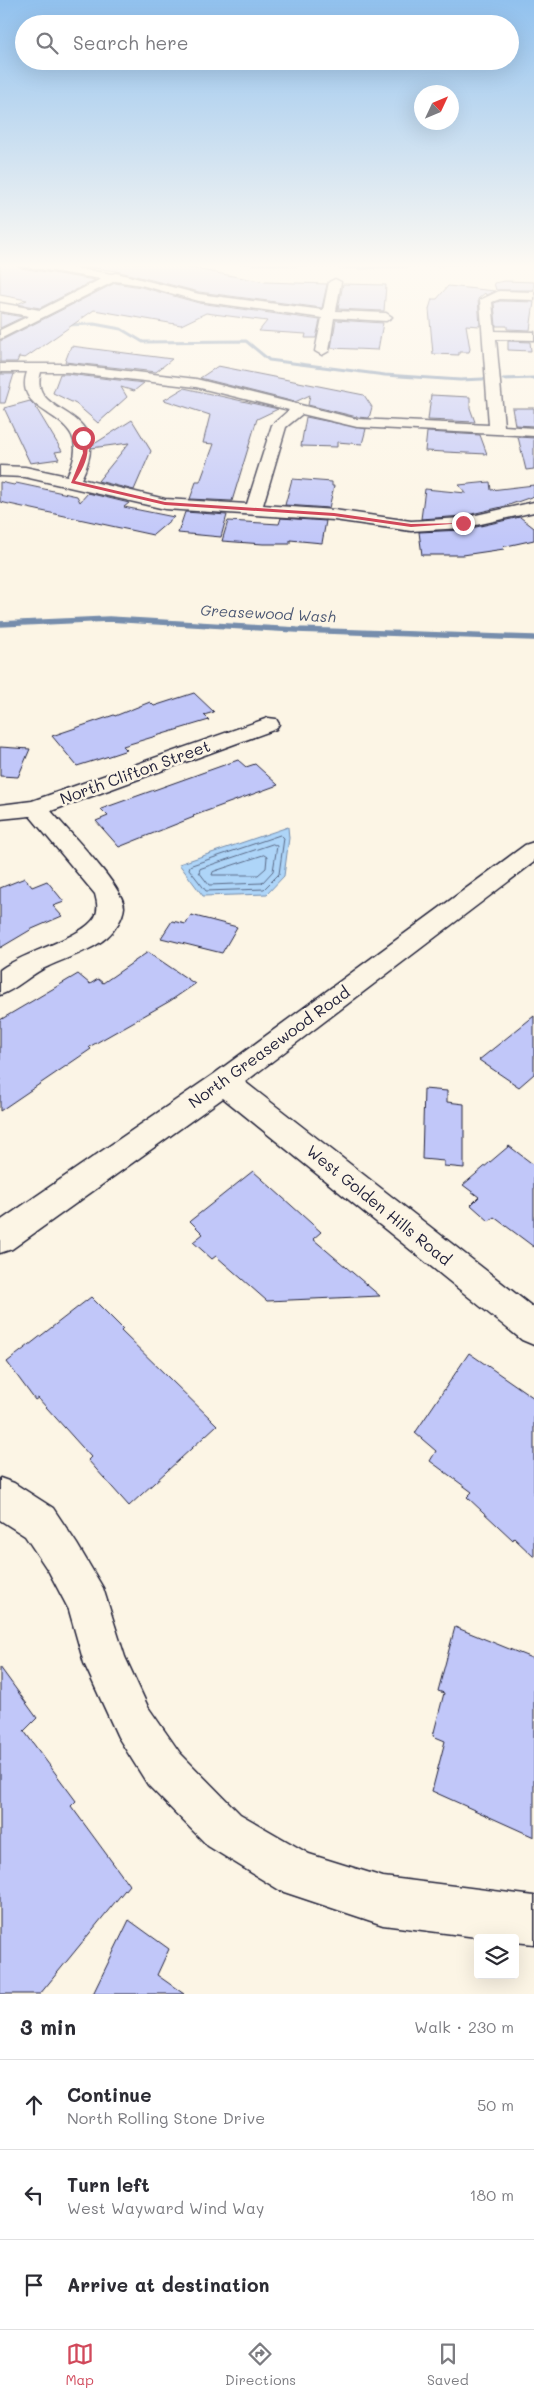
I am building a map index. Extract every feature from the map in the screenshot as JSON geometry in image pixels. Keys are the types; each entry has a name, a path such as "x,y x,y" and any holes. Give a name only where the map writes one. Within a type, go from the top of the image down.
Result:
{"street":[{"path":"492,356 497,431"},
{"path":"0,368 67,368 196,383 298,410 357,423 534,432"},
{"path":"35,369 31,384 34,395 72,424 83,438 86,453 80,470 72,482"},
{"path":"254,509 279,425 298,410"},
{"path":"0,471 25,472 165,504 334,515 380,523 421,526 463,523 534,507"},
{"name":"North Clifton Street","path":"0,812 36,808 268,724"},
{"path":"0,985 25,966 91,936 116,916 107,892 36,808"},
{"name":"North Greasewood Road","path":"0,1239 224,1082 534,850"},
{"name":"West Golden Hills Road","path":"224,1082 534,1329"},
{"path":"0,1497 40,1522 88,1603 105,1663 133,1722 164,1769 224,1830 298,1874 383,1901 534,1920"}],"water":[{"path":"288,827 289,838 284,876 267,894 203,896 179,864"}],"building":[{"path":"0,356 28,356 25,358 19,357 17,362 0,362"},
{"path":"67,356 149,356 172,359 156,372 65,362"},
{"path":"218,366 364,395 372,407 369,418 357,417 308,405 310,395 295,402 200,378"},
{"path":"0,374 14,374 5,403 0,403"},
{"path":"60,374 144,383 134,391 121,387 127,397 98,423 76,404 53,393"},
{"path":"184,388 278,409 257,419 232,501 190,499 196,482 200,482 214,444 203,443 210,415 164,400"},
{"path":"431,395 470,397 470,408 475,422 428,420"},
{"path":"30,401 35,406 62,451 55,452 59,459 30,463 4,408"},
{"path":"512,408 534,408 534,426 515,425"},
{"path":"306,417 366,429 362,444 337,442 337,447 301,446"},
{"path":"132,420 151,451 134,490 98,481 129,443 91,448 91,446"},
{"path":"427,432 480,435 487,454 425,451"},
{"path":"518,437 534,438 534,469 526,470"},
{"path":"292,479 332,482 332,486 334,486 329,508 285,505"},
{"path":"0,482 14,485 16,483 77,496 80,502 88,493 129,503 124,507 174,517 153,535 0,502"},
{"path":"490,482 491,490 534,485 534,496 506,506 463,516 421,519 425,489 466,493 459,485"},
{"path":"185,512 227,515 221,537 178,533"},
{"path":"520,517 534,528 534,540 502,547 504,549 463,555 422,555 419,532 463,530"},
{"path":"281,518 326,521 322,543 290,540 290,544 222,541 228,521 279,524"},
{"path":"194,693 214,712 204,715 209,720 123,746 127,750 77,766 52,736 115,716 150,702 154,706"},
{"path":"0,747 30,749 18,777 0,776"},
{"path":"238,760 246,767 255,764 278,785 193,816 119,847 96,821 108,816 101,809"},
{"path":"25,878 32,887 47,881 64,902 53,906 62,916 32,929 0,948 0,888"},
{"path":"191,915 237,927 222,953 161,938 172,921 186,924"},
{"path":"148,952 195,984 170,1001 89,1047 91,1049 0,1111 0,1020 78,974 90,984 98,979 103,983"},
{"path":"534,1016 534,1074 519,1087 479,1060"},
{"path":"424,1089 447,1091 447,1102 464,1104 464,1168 444,1166 444,1161 422,1159"},
{"path":"509,1146 534,1165 534,1247 494,1217 489,1221 471,1205 479,1197 463,1185"},
{"path":"253,1171 321,1232 313,1239 380,1296 267,1301 216,1256 212,1259 193,1242 203,1234 190,1221"},
{"path":"91,1297 123,1329 121,1331 217,1425 129,1506 88,1460 91,1457 38,1398 35,1400 7,1362"},
{"path":"469,1353 534,1398 534,1557 467,1497 472,1492 430,1461 436,1451 415,1433"},
{"path":"455,1627 534,1659 534,1837 432,1791 445,1741 433,1736 444,1693 438,1691"},
{"path":"0,1667 37,1718 24,1731 76,1801 71,1806 129,1885 40,1994 0,1994"},
{"path":"129,1920 169,1949 157,1975 184,1994 93,1994"}],"waterway":[{"path":"264,356 269,360 385,375 460,380 483,379"},
{"path":"503,379 534,378"},
{"name":"Greasewood Wash","path":"0,624 109,619 297,630 534,638"}],"route":[{"path":"83,438 86,453 80,470 72,482 165,504 334,515 411,526 463,523"}]}
